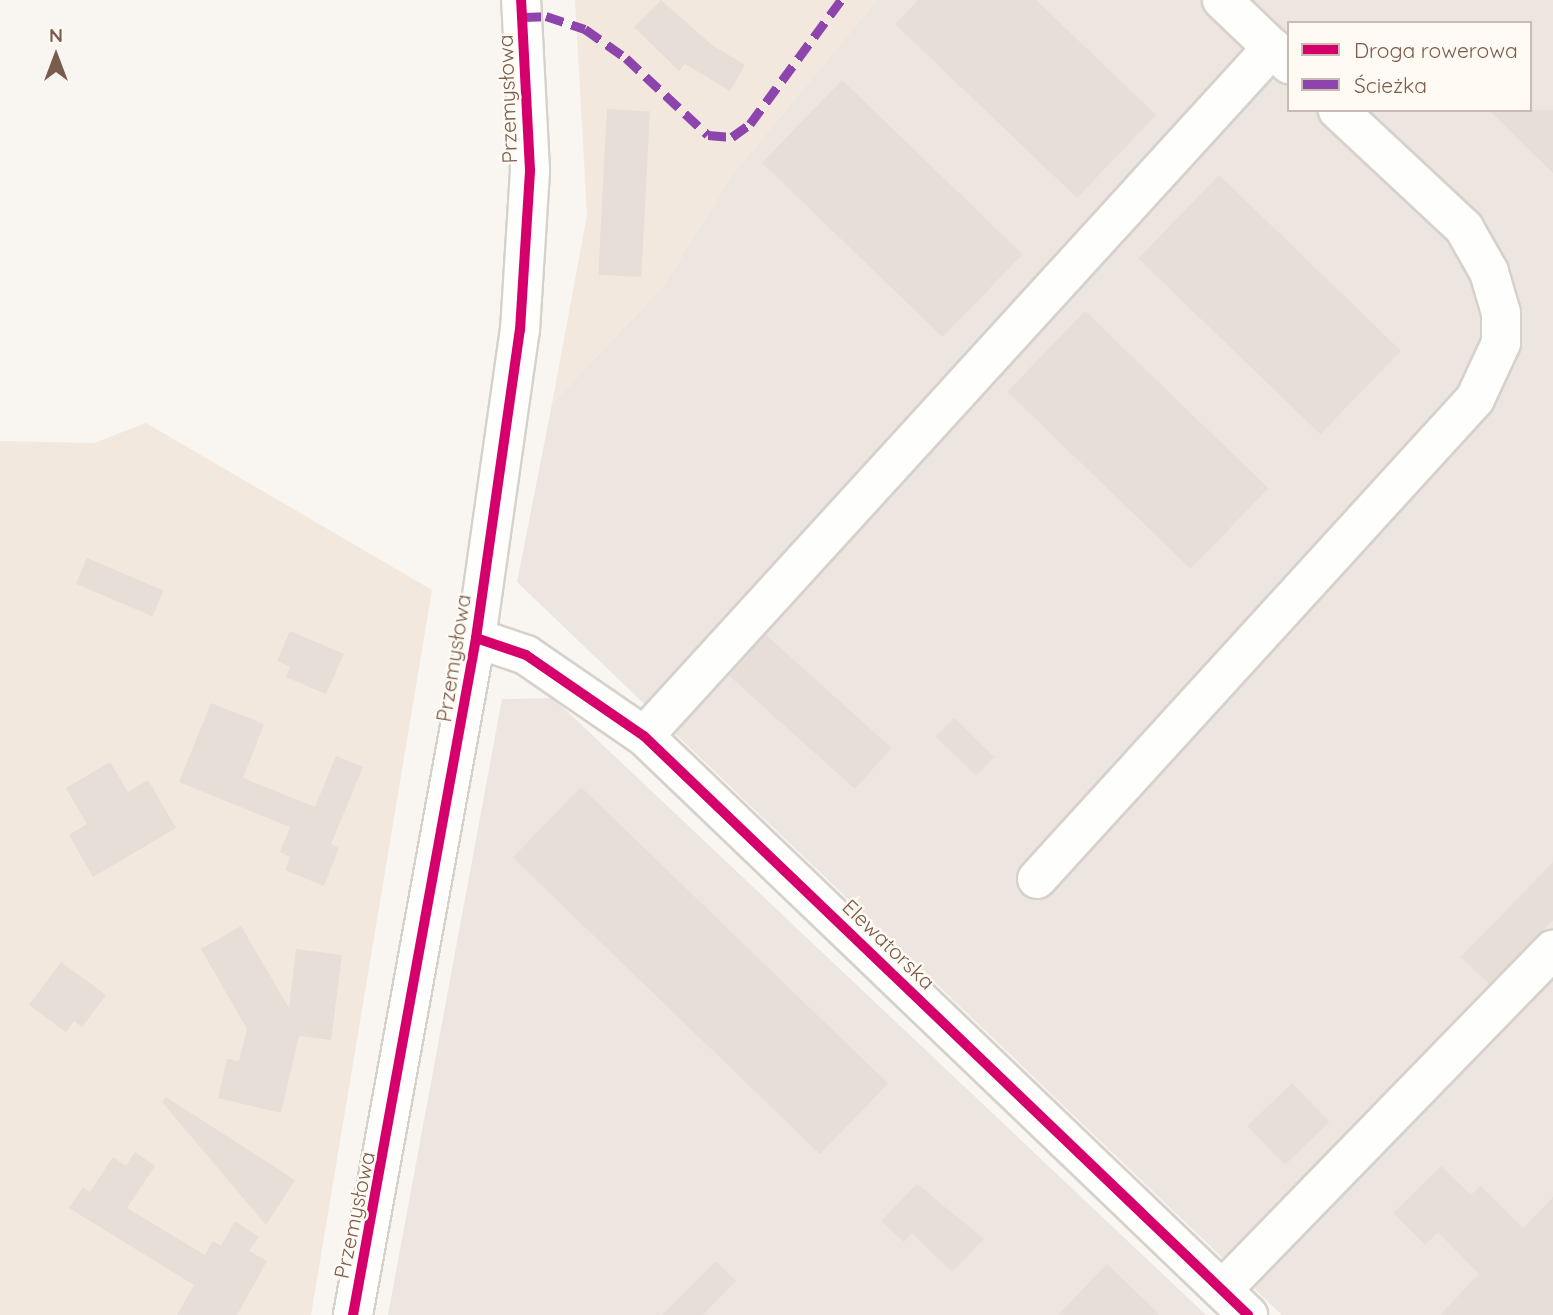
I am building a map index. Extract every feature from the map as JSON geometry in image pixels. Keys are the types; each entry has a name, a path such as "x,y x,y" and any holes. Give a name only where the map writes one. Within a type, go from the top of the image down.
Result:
{"street":[{"name":"Przemysłowa","path":"353,1315 476,638 528,250 521,0"},
{"path":"645,736 1280,56 1222,0"},
{"path":"1037,879 1475,398 1500,343 1502,313 1489,272 1464,228 1340,112"},
{"name":"Elewatorska","path":"476,638 526,654 645,736 1235,1302"},
{"path":"1235,1302 1553,950"}],"shaded area":[{"path":"575,0 877,0 732,175 664,285 552,404 587,215"},
{"path":"877,0 1553,0 1553,1315 1282,1315 517,582 552,404 664,285 732,175"},
{"path":"146,423 432,590 311,1315 0,1315 0,441 94,443"},
{"path":"553,698 1206,1315 388,1315 502,699"}],"building":[{"path":"661,0 712,45 745,65 730,91 685,64 679,71 634,27"},
{"path":"918,0 1036,0 1156,115 1077,198 895,24"},
{"path":"842,80 1023,254 943,337 762,163"},
{"path":"607,109 650,111 641,277 598,275"},
{"path":"1553,110 1553,173 1491,112"},
{"path":"1219,175 1401,351 1320,434 1138,258"},
{"path":"1085,311 1268,488 1191,569 1007,392"},
{"path":"87,558 163,590 152,616 76,584"},
{"path":"290,631 344,654 326,694 286,677 290,667 277,661"},
{"path":"766,635 892,748 855,789 729,676"},
{"path":"211,703 264,724 243,778 315,807 336,756 363,767 331,844 339,848 324,886 285,870 290,857 280,852 290,827 179,782"},
{"path":"954,718 994,757 976,776 936,737"},
{"path":"110,762 128,792 148,780 176,828 93,877 69,835 87,824 66,788"},
{"path":"581,787 888,1084 820,1154 513,857"},
{"path":"1553,862 1553,920 1489,984 1461,957"},
{"path":"241,926 289,1008 296,949 342,955 331,1040 299,1036 281,1113 218,1098 227,1059 239,1061 247,1029 201,949"},
{"path":"61,962 106,995 82,1027 74,1021 66,1032 29,1005"},
{"path":"1292,1083 1330,1122 1285,1165 1247,1126"},
{"path":"166,1097 295,1180 266,1225 162,1102"},
{"path":"135,1152 155,1166 127,1208 205,1255 213,1241 221,1246 235,1221 259,1237 249,1251 267,1261 237,1315 177,1315 194,1285 69,1208 83,1187 90,1192 113,1157 126,1166"},
{"path":"1441,1166 1471,1195 1480,1186 1523,1228 1553,1197 1553,1315 1440,1315 1479,1274 1438,1232 1425,1245 1393,1213"},
{"path":"917,1184 984,1239 952,1272 912,1233 904,1242 881,1221"},
{"path":"716,1261 736,1281 703,1315 662,1315"},
{"path":"1107,1264 1160,1315 1058,1315"}],"marked path":[{"path":"523,17 546,16 585,29 626,58 708,135 732,137 750,124 841,0"}],"cycle path":[{"path":"353,1315 476,638 520,330 530,170 521,0"},
{"path":"476,638 526,655 644,736 1248,1315"}]}
